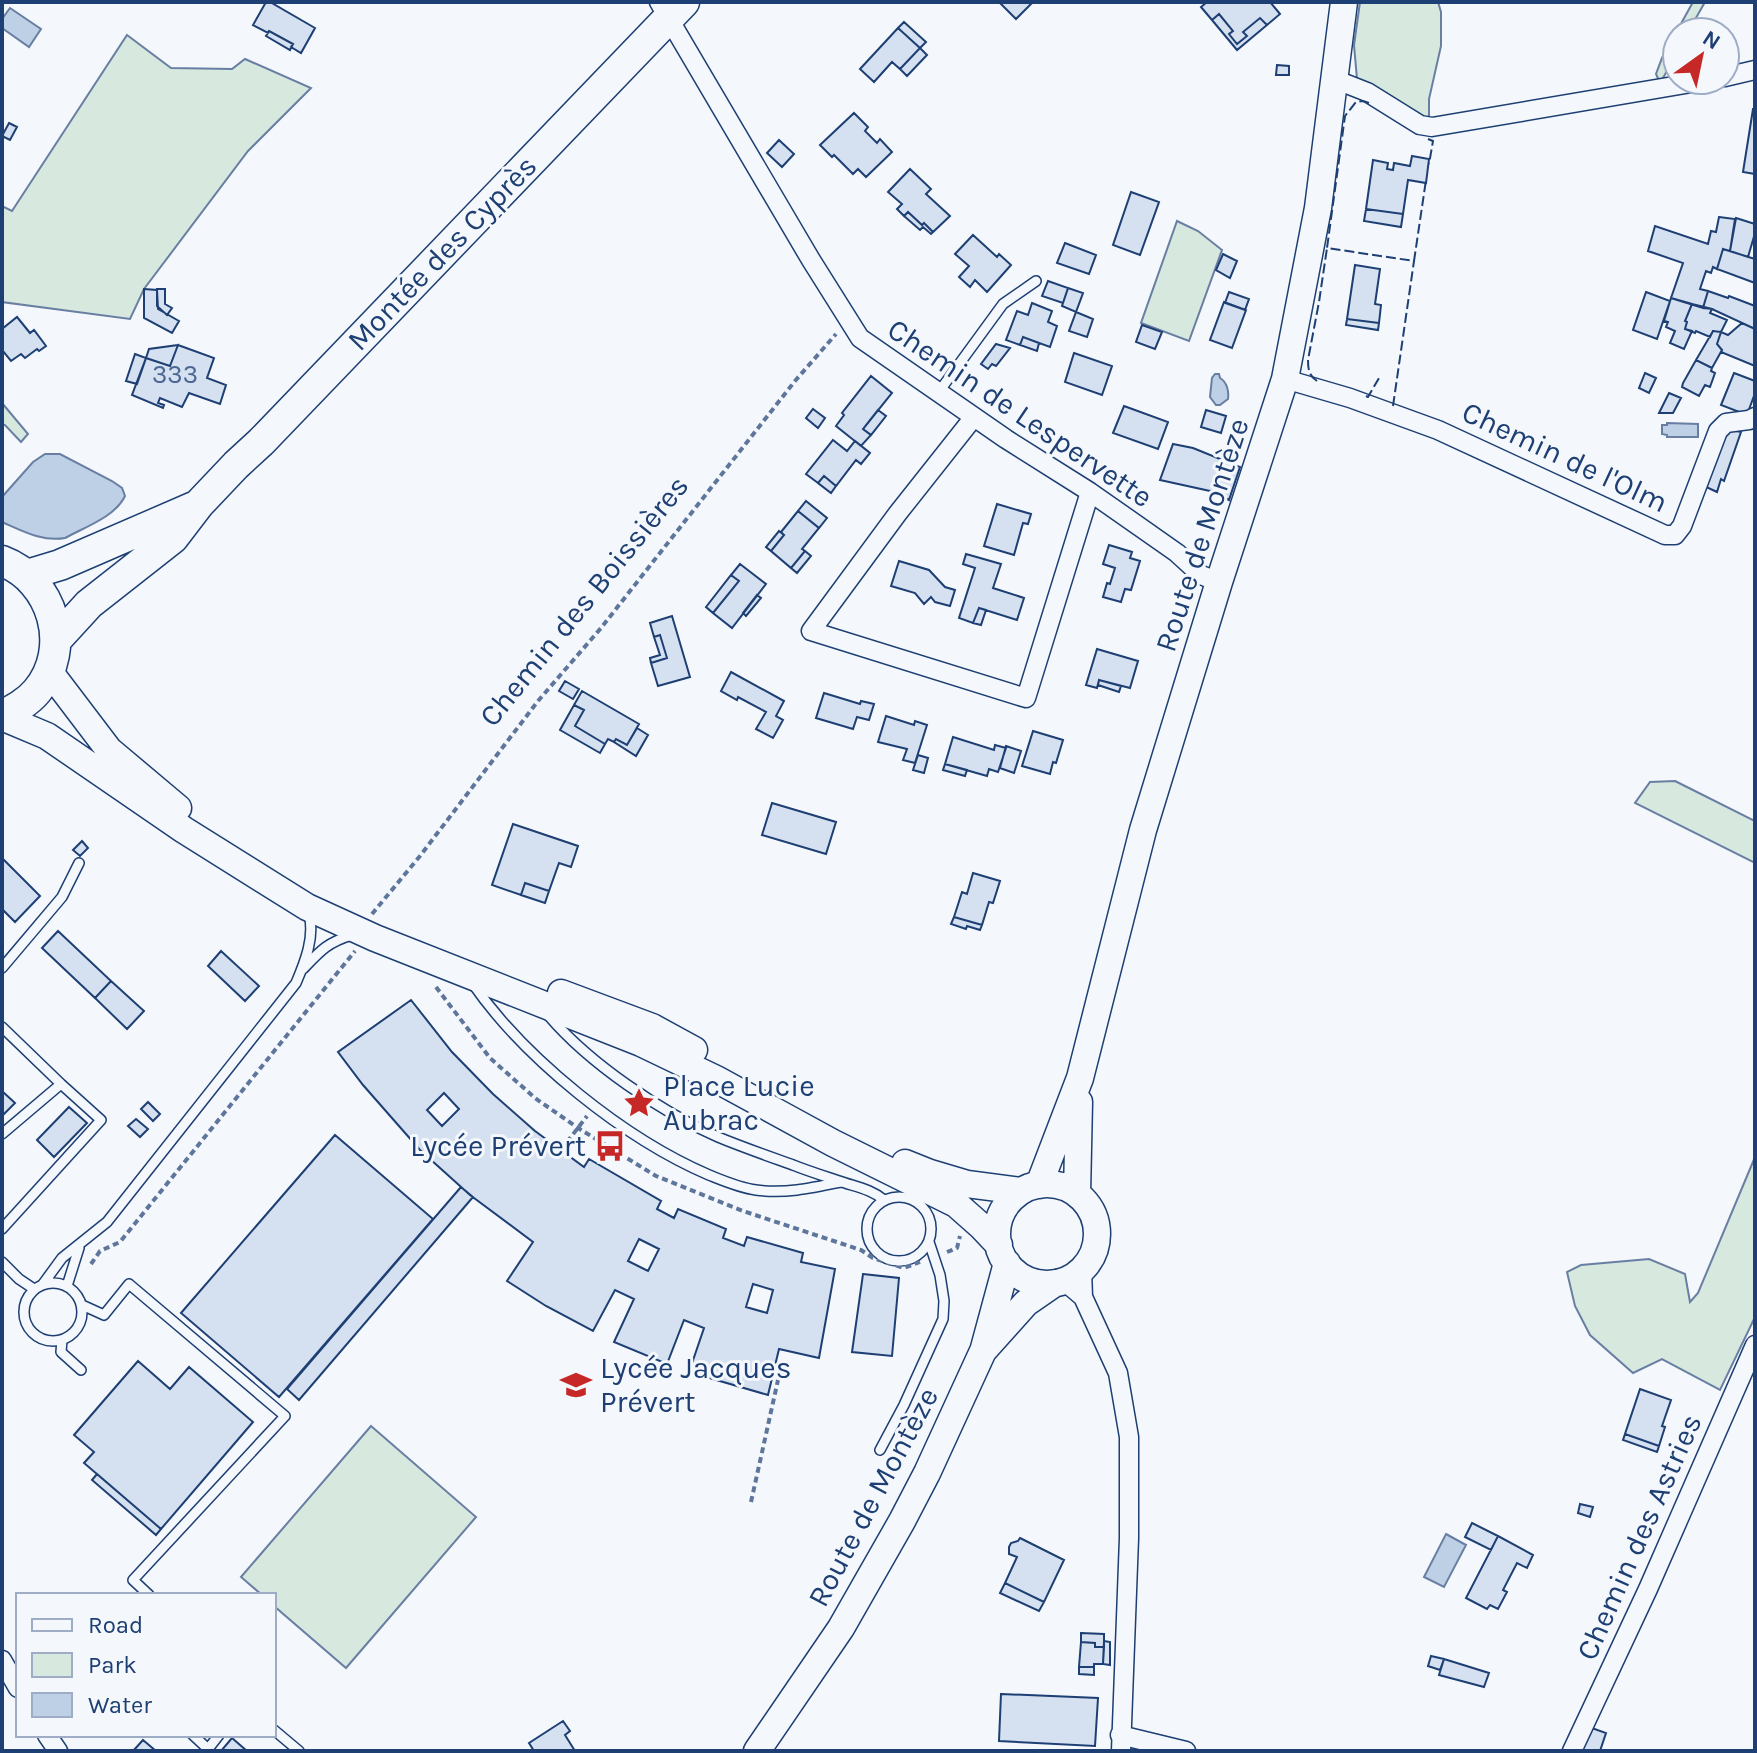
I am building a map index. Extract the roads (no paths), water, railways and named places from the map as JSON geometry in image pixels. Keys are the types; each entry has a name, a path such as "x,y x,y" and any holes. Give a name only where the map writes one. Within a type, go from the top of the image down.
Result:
{"main road":[{"name":"Montée des Cyprès","path":"56,640 89,604 173,538 199,504 671,7"},
{"name":"Montée des Cyprès","path":"14,568 60,565 199,504"},
{"path":"2,716 21,706 38,690 49,671 56,640 53,616 43,594 14,568"}],"street":[{"name":"Route de Montèze","path":"1030,1188 1080,1078 1143,830 1285,379 1318,208 1344,2"},
{"name":"Chemin de Lespervette","path":"671,7 685,48 860,338 1090,492 1177,553 1201,575 1219,582"},
{"path":"1334,79 1367,92 1420,125 1432,127 1661,88"},
{"name":"Chemin de l'Olm","path":"1285,379 1350,398 1438,430 1665,535 1675,535 1682,526 1718,431 1726,423 1755,417"},
{"path":"974,417 811,631 1026,698 1090,492"},
{"path":"49,671 109,750 190,819 287,877 363,932 456,956 652,1027 827,1124 930,1173 967,1184 1030,1188 1052,1185 1065,1187 1077,1194 1089,1206 1096,1222 1097,1239 1092,1256 1071,1283"},
{"path":"2,716 47,736 184,830 307,907 641,1043 716,1079 833,1143 956,1204 982,1227 1016,1273 1028,1280 1071,1283"},
{"name":"Route de Montèze","path":"1077,1194 1080,1078"},
{"path":"983,1351 1003,1254 997,1230 1001,1214 1009,1201 1030,1188"},
{"name":"Route de Montèze","path":"757,1751 841,1628 902,1521 983,1351 1026,1303 1071,1283"},
{"path":"1071,1283 1118,1373 1129,1437 1129,1538 1121,1743 1186,1751"},
{"name":"Chemin des Astries","path":"1572,1751 1648,1589 1755,1345"},
{"path":"2,1660 16,1684"}],"lane":[{"path":"938,393 1003,304 1036,281"},
{"path":"2,968 62,897 79,863"},
{"path":"2,1262 19,1279 39,1287 60,1283 74,1291 83,1314 76,1330 62,1340 52,1341 34,1334 24,1316 28,1297 39,1287 62,1258 107,1222 296,983 312,925 307,907"},
{"path":"301,972 326,945 363,932"},
{"path":"466,974 487,1004 534,1055 571,1087 649,1144 688,1166 754,1190 789,1193 841,1182"},
{"path":"536,1001 560,1029 581,1047 659,1105 718,1137 873,1191 884,1200"},
{"path":"2,1027 101,1120 2,1229"},
{"path":"2,1134 61,1084"},
{"path":"905,1197 923,1207 931,1224 931,1233 922,1252 902,1261 881,1256 873,1248 867,1227 875,1207 884,1200 905,1197"},
{"path":"923,1207 956,1204"},
{"path":"880,1450 943,1319 940,1275 929,1242"},
{"path":"67,1286 80,1245"},
{"path":"82,1305 104,1315 129,1284 285,1416 133,1580 147,1593"},
{"path":"62,1340 61,1352 81,1370"},
{"path":"276,1732 299,1751"},
{"path":"195,1737 208,1749 217,1737"}],"water":[{"path":"10,8 41,29 29,47 2,28 2,19"},
{"path":"1215,374 1219,374 1228,390 1228,399 1220,405 1216,405 1210,397"},
{"path":"1698,424 1698,437 1667,437 1662,434 1662,425"},
{"path":"45,454 60,454 112,481 122,488 125,496 107,516 65,538 40,537 2,522 2,497 33,462"},
{"path":"1446,1534 1466,1545 1444,1587 1424,1577"}],"place":[{"name":"Place Lucie Aubrac","path":"639,1103"},
{"name":"Lycée Prévert","path":"610,1146"},
{"name":"Lycée Jacques Prévert","path":"576,1385"}]}
